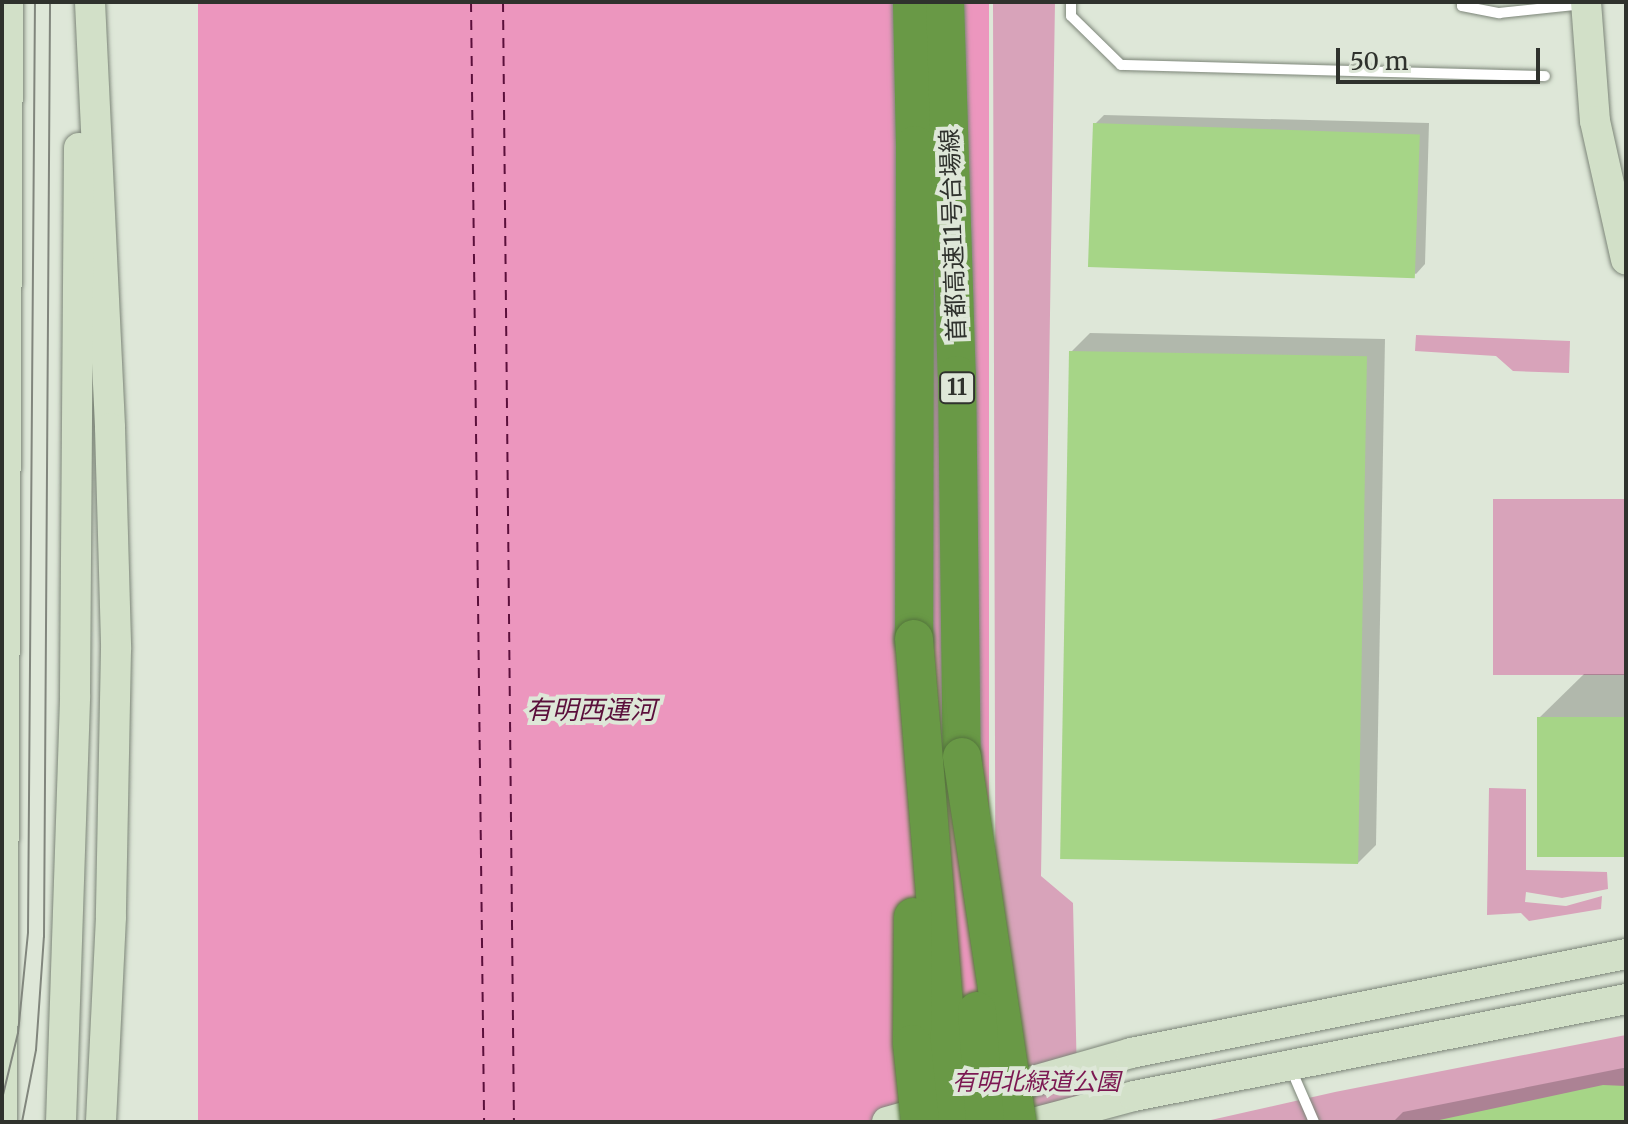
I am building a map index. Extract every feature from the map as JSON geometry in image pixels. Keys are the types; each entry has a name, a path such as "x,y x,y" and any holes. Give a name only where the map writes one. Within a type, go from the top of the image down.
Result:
{"highway":[{"name":"首都高速11号台場線","path":"912,2 915,145 914,639"},
{"name":"首都高速11号台場線","path":"945,2 957,375 962,757"},
{"name":"11","path":"914,639 912,1044 920,1122"},
{"name":"11","path":"914,639 954,1122"},
{"name":"11","path":"962,757 985,1122"},
{"name":"11","path":"962,757 1017,1122"}],"street":[{"path":"2,1122 8,2"},
{"path":"81,2 89,211 116,649 111,917 101,1122"},
{"path":"61,1122 89,211 90,2"},
{"path":"1586,3 1595,121 1624,244"},
{"path":"2,797 3,829"},
{"path":"887,1122 1131,1053 1626,954"},
{"path":"1037,1122 1134,1096 1626,999"}],"lane":[{"path":"1071,2 1071,16 1121,65 1545,76"},
{"path":"1462,2 1462,6 1499,13 1586,3"},
{"path":"1289,1065 1314,1122"}],"green space":[{"name":"有明北緑道公園","path":"993,2 1055,2 1041,876 1073,903 1078,1122 996,1122"},
{"path":"1416,335 1570,341 1569,373 1513,371 1496,356 1415,351"},
{"path":"1493,499 1626,499 1626,675 1493,675"},
{"path":"1489,788 1526,789 1526,870 1607,872 1608,889 1562,898 1526,892 1525,902 1566,906 1602,896 1601,909 1529,921 1521,913 1487,915"},
{"path":"1626,1035 1626,1122 1202,1122 1335,1092"}],"water":[{"name":"有明西運河","path":"198,2 989,2 989,1122 198,1122"}],"building":[{"path":"1093,123 1420,134 1415,278 1088,267"},
{"path":"1069,351 1367,356 1358,864 1060,859"},
{"path":"1537,717 1626,717 1626,857 1537,857"},
{"path":"1603,1085 1626,1086 1626,1122 1430,1122"}],"ferry route":[{"path":"471,2 484,1122"},
{"path":"503,2 514,1122"}],"tram line":[{"path":"2,1099 18,1033 28,932 35,2"},
{"path":"22,1122 36,1050 44,937 50,2"}]}
